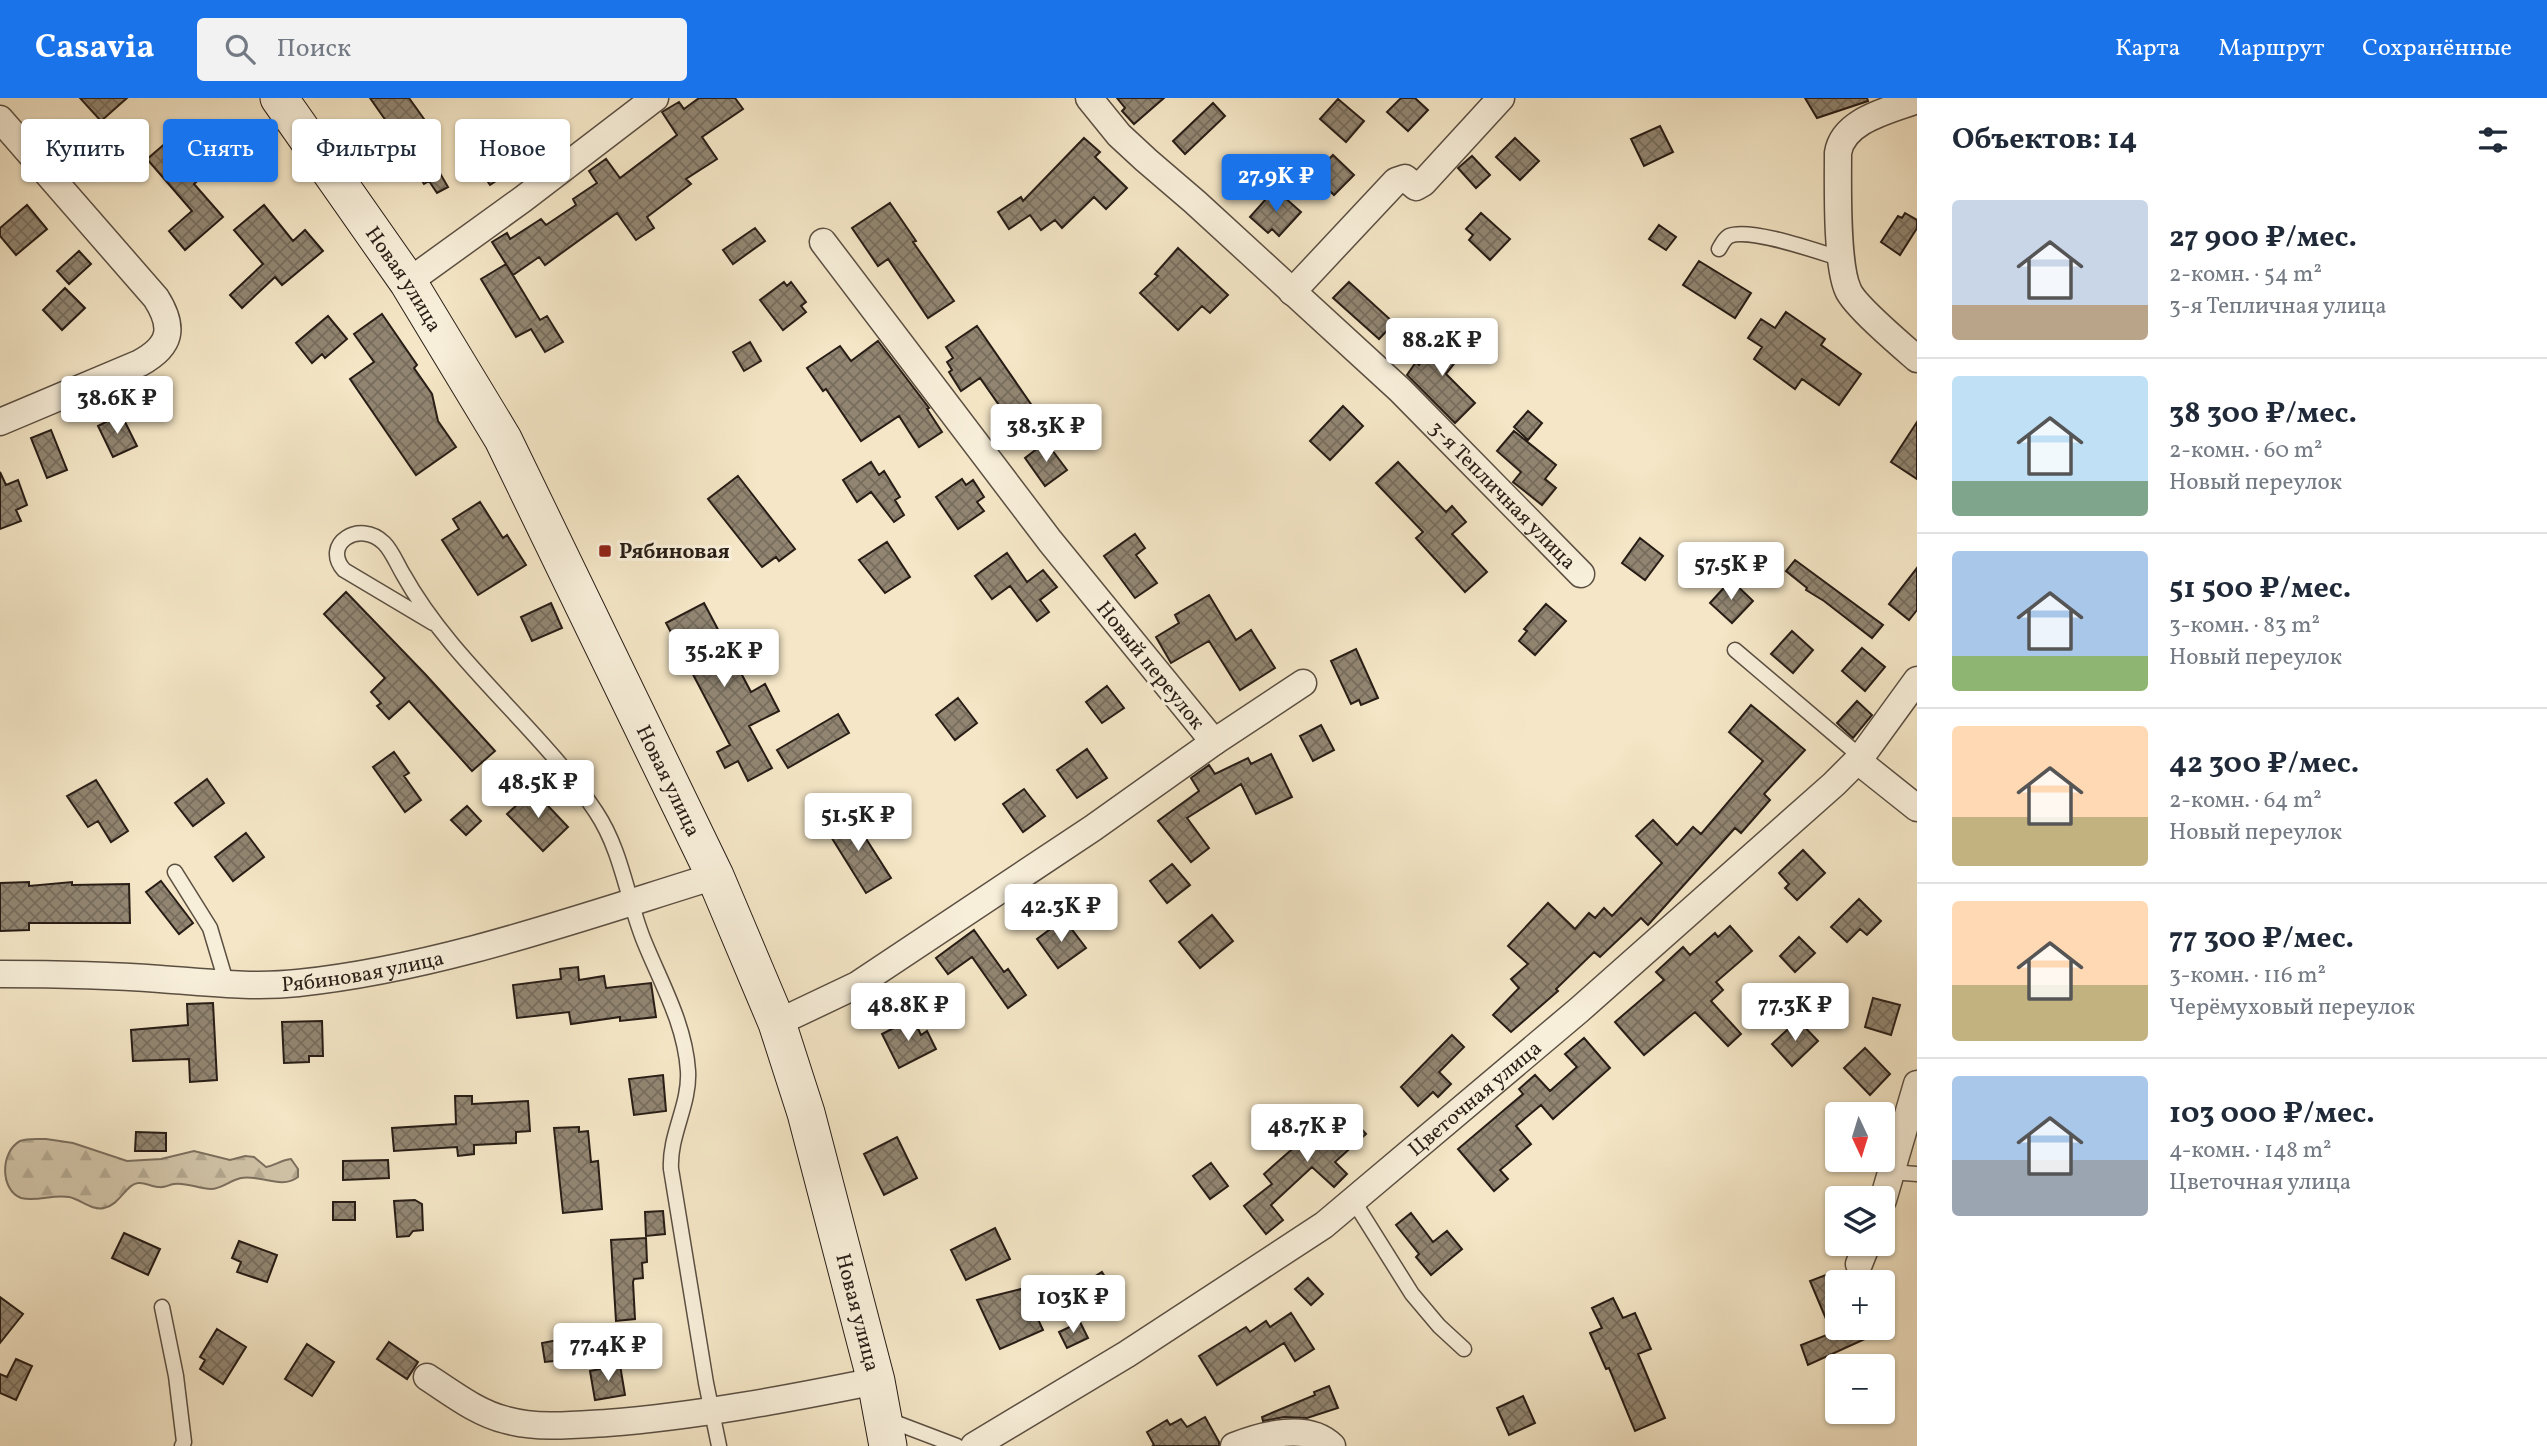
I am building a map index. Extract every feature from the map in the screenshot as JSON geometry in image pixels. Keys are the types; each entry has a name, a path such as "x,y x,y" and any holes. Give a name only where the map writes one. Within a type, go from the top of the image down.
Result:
{"main road":[{"name":"Новая улица","path":"279,98 408,282 503,439 715,876 777,1023 806,1112 876,1381 885,1432"}],"street":[{"path":"408,282 523,199 655,98"},
{"name":"3-я Тепличная улица","path":"1089,98 1128,143 1400,390 1581,574"},
{"path":"1292,292 1396,181 1405,178 1416,187 1423,183 1501,98"},
{"path":"1917,100 1861,123 1844,135 1838,153 1842,259 1848,292 1917,359"},
{"path":"0,119 156,298 167,318 168,330 166,342 160,350 140,363 0,422"},
{"name":"Новый переулок","path":"777,1023 856,985 1093,828 1214,742 1050,541 823,242"},
{"name":"Цветочная улица","path":"973,1445 1138,1346 1324,1224 1579,1010 1860,759 1917,680"},
{"path":"1214,742 1303,683"},
{"path":"1860,759 1917,808"},
{"name":"Рябиновая улица","path":"0,974 161,979 227,985 297,983 376,971 483,947 715,876"},
{"path":"1904,1173 1917,1083"},
{"path":"427,1377 484,1413 523,1424 572,1425 649,1419 794,1398 876,1381"},
{"path":"1234,1446 1269,1436 1309,1433 1320,1435 1332,1446"}],"lane":[{"path":"1719,248 1731,235 1750,234 1842,259"},
{"path":"433,623 344,570 338,563 337,555 345,537 364,532 383,542 433,623 560,765 597,813 614,848 638,928 672,1004 688,1068 686,1093 671,1147 671,1169 719,1446"},
{"path":"1735,650 1860,759"},
{"path":"175,872 210,928 227,985"},
{"path":"1353,1200 1412,1294 1433,1320 1464,1349"},
{"path":"162,1307 186,1445"},
{"path":"885,1432 973,1445"}],"green space":[{"path":"46,1139 73,1143 127,1161 161,1159 194,1151 230,1160 245,1156 254,1157 266,1167 291,1159 298,1169 298,1177 291,1181 278,1182 248,1177 211,1189 183,1184 161,1187 138,1183 104,1208 69,1197 21,1198 14,1194 6,1179 9,1153 20,1141"}],"building":[{"path":"80,98 127,98 103,119 99,119"},
{"path":"370,98 409,98 424,119 385,119"},
{"path":"699,98 735,98 743,109 702,137 717,159 686,179 691,184 647,217 654,228 636,240 617,213 545,265 539,257 513,275 492,242 507,233 510,239 541,219 546,225 576,205 573,199 597,183 589,171 606,159 620,178 677,135 662,112 679,102 684,109"},
{"path":"1117,98 1164,98 1134,124 1122,111 1125,108"},
{"path":"1401,98 1415,98 1428,110 1408,131 1387,112"},
{"path":"1805,98 1867,98 1868,101 1817,118"},
{"path":"1338,99 1364,121 1346,142 1320,119"},
{"path":"1213,103 1225,116 1185,154 1173,141"},
{"path":"1660,126 1673,152 1644,166 1631,139"},
{"path":"1084,138 1100,152 1095,157 1127,188 1106,209 1094,197 1062,228 1055,220 1041,230 1030,215 1009,229 998,212 1021,197 1023,201"},
{"path":"1515,138 1539,161 1520,180 1496,157"},
{"path":"163,145 163,177 149,161 149,157"},
{"path":"1333,155 1354,175 1334,195 1313,175"},
{"path":"1472,156 1490,175 1476,188 1458,168"},
{"path":"441,175 448,187 437,193 430,182 441,182"},
{"path":"167,182 196,182 194,184 223,217 185,250 169,231 192,211"},
{"path":"1275,189 1301,212 1279,236 1272,229 1268,233 1250,217"},
{"path":"890,203 954,301 928,318 888,259 878,266 852,228"},
{"path":"27,205 47,229 16,255 0,236 0,228"},
{"path":"264,205 293,241 305,230 323,251 282,285 275,277 242,308 230,295 263,264 234,230"},
{"path":"1481,213 1510,239 1490,260 1469,240 1473,235 1466,229"},
{"path":"1905,213 1917,220 1917,228 1900,255 1881,242 1898,216 1902,218"},
{"path":"1659,225 1676,237 1666,250 1649,239"},
{"path":"755,228 765,241 733,264 723,250"},
{"path":"1178,248 1228,295 1210,313 1202,306 1178,330 1140,293 1158,276 1155,274"},
{"path":"79,251 91,264 69,284 57,271"},
{"path":"1699,261 1751,293 1735,318 1683,285"},
{"path":"506,264 540,320 547,316 563,342 545,352 531,329 516,337 481,279"},
{"path":"784,282 787,286 791,282 806,302 801,306 806,312 783,330 760,300"},
{"path":"1349,282 1394,323 1379,339 1333,298"},
{"path":"65,288 85,308 62,330 43,310"},
{"path":"1786,312 1825,339 1821,345 1861,374 1839,405 1802,379 1795,389 1754,359 1762,347 1748,338 1761,319 1775,328"},
{"path":"382,314 417,365 414,368 432,394 438,421 456,447 416,475 350,379 374,362 354,334"},
{"path":"328,316 347,339 325,358 322,354 312,363 296,343"},
{"path":"977,326 1035,410 1013,425 980,378 961,391 949,372 952,370 947,362 953,358 946,347"},
{"path":"1443,333 1465,350 1446,374 1475,403 1455,423 1407,375 1416,362 1419,365"},
{"path":"878,341 929,408 927,409 942,432 919,447 899,416 861,441 826,389 823,391 807,368 840,346 851,361"},
{"path":"750,342 761,361 744,371 733,352"},
{"path":"1343,406 1363,426 1330,460 1310,441"},
{"path":"1528,411 1542,423 1528,440 1514,427"},
{"path":"121,414 137,446 113,457 98,426"},
{"path":"1917,422 1917,479 1891,462"},
{"path":"51,430 67,470 47,478 31,438"},
{"path":"1514,431 1556,465 1545,479 1556,488 1542,505 1513,482 1521,472 1497,451"},
{"path":"1046,442 1067,470 1045,486 1025,458"},
{"path":"871,462 879,475 884,471 900,497 895,500 904,515 894,522 871,492 857,502 843,480"},
{"path":"1398,462 1446,512 1452,506 1466,522 1452,534 1487,572 1465,592 1416,538 1423,532 1376,483"},
{"path":"0,472 6,485 18,480 27,505 16,510 21,521 0,529"},
{"path":"738,476 795,549 779,561 776,557 762,567 708,499"},
{"path":"962,479 966,485 973,480 984,497 977,502 984,511 958,529 936,497"},
{"path":"480,502 503,538 507,535 526,565 478,595 442,540 459,529 453,519"},
{"path":"1135,534 1145,548 1136,555 1157,583 1135,598 1104,556"},
{"path":"1640,538 1663,556 1645,580 1622,563"},
{"path":"887,542 910,577 885,593 859,560"},
{"path":"1007,553 1027,582 1043,570 1057,587 1040,600 1049,612 1037,621 1010,586 992,599 975,576"},
{"path":"1795,560 1883,625 1872,638 1806,590 1807,588 1786,571"},
{"path":"1917,568 1917,610 1909,620 1889,604"},
{"path":"1731,580 1753,601 1732,623 1710,603"},
{"path":"346,592 495,751 472,771 409,701 389,719 377,706 381,703 371,692 385,678 324,614"},
{"path":"1209,595 1236,640 1251,630 1275,668 1240,690 1209,641 1171,663 1156,637 1179,623 1175,615"},
{"path":"551,603 562,628 532,641 521,617"},
{"path":"704,603 751,692 765,684 779,711 749,726 772,768 748,781 738,761 725,768 717,752 730,745 666,623"},
{"path":"1546,604 1566,621 1535,655 1519,641 1527,631 1524,629"},
{"path":"1792,631 1813,650 1793,673 1771,654"},
{"path":"1862,648 1885,667 1865,691 1842,671"},
{"path":"1356,649 1378,698 1361,705 1359,700 1351,704 1331,661"},
{"path":"1107,686 1124,708 1102,723 1086,702"},
{"path":"958,698 977,723 955,740 936,715"},
{"path":"1857,701 1872,715 1853,738 1837,723"},
{"path":"1751,705 1805,750 1764,794 1770,800 1741,833 1735,828 1648,925 1641,918 1600,957 1594,952 1556,989 1558,991 1511,1032 1493,1015 1519,988 1511,979 1528,964 1508,946 1548,903 1575,929 1589,913 1595,918 1604,908 1612,916 1662,863 1636,836 1653,820 1677,845 1693,827 1701,834 1763,761 1729,732"},
{"path":"838,714 849,733 788,768 777,750"},
{"path":"1321,725 1334,750 1313,761 1300,736"},
{"path":"1087,749 1107,778 1077,798 1057,770"},
{"path":"394,752 409,773 404,776 421,800 405,812 373,767"},
{"path":"1271,754 1292,797 1256,814 1241,784 1187,818 1209,848 1191,862 1158,821 1199,791 1191,778 1209,765 1215,774 1248,758 1251,764"},
{"path":"207,779 224,803 193,826 175,803"},
{"path":"96,780 128,831 111,842 98,821 88,827 67,796"},
{"path":"1024,789 1045,816 1023,832 1003,804"},
{"path":"533,790 568,827 543,851 507,814"},
{"path":"467,806 481,821 466,835 451,820"},
{"path":"849,812 891,878 866,893 825,827"},
{"path":"246,833 264,857 233,881 215,857"},
{"path":"1803,850 1825,873 1797,900 1785,888 1789,884 1779,873"},
{"path":"1172,864 1190,885 1167,903 1150,881"},
{"path":"161,881 193,923 179,934 146,892"},
{"path":"29,882 29,886 72,882 72,885 129,884 130,923 29,923 29,930 0,931 0,883"},
{"path":"1859,899 1881,921 1867,935 1860,929 1847,942 1831,927"},
{"path":"1212,915 1233,941 1200,968 1179,942"},
{"path":"1064,919 1086,948 1058,968 1037,939"},
{"path":"1730,926 1752,951 1716,982 1723,990 1711,1001 1741,1034 1728,1046 1695,1012 1644,1055 1615,1022 1664,980 1656,972 1683,947 1690,955 1715,933 1718,937"},
{"path":"974,930 1004,972 1008,969 1026,995 1008,1008 972,957 948,974 936,958"},
{"path":"1799,937 1815,953 1795,972 1780,956"},
{"path":"578,967 579,980 604,976 606,988 651,983 656,1017 620,1021 620,1017 571,1024 569,1012 517,1018 513,985 561,979 560,969"},
{"path":"1873,998 1900,1005 1891,1035 1865,1027"},
{"path":"213,1003 217,1080 190,1082 189,1059 133,1061 131,1030 188,1025 187,1004"},
{"path":"913,1018 921,1035 927,1031 936,1049 899,1068 882,1034"},
{"path":"1798,1020 1818,1041 1792,1066 1772,1044"},
{"path":"322,1021 323,1056 309,1056 309,1062 284,1063 282,1022"},
{"path":"1452,1035 1464,1047 1439,1072 1451,1084 1438,1097 1433,1092 1418,1106 1401,1087"},
{"path":"1584,1038 1610,1068 1553,1119 1541,1105 1516,1126 1531,1144 1500,1170 1508,1179 1494,1191 1458,1149 1523,1094 1519,1089 1535,1075 1550,1091 1577,1067 1565,1054"},
{"path":"1865,1048 1890,1074 1870,1095 1844,1068"},
{"path":"663,1075 666,1111 634,1115 629,1079"},
{"path":"455,1096 472,1096 472,1104 528,1101 530,1131 516,1132 516,1143 474,1145 474,1154 458,1156 457,1147 394,1151 392,1128 456,1124"},
{"path":"1341,1106 1366,1134 1335,1162 1347,1174 1334,1187 1312,1167 1271,1205 1283,1220 1266,1234 1244,1206 1272,1184 1264,1174"},
{"path":"579,1127 579,1132 588,1131 591,1162 598,1161 602,1209 563,1213 554,1128"},
{"path":"136,1132 166,1133 166,1151 135,1151"},
{"path":"897,1137 917,1178 884,1195 864,1154"},
{"path":"388,1160 389,1178 343,1180 343,1161"},
{"path":"1211,1163 1228,1186 1210,1199 1193,1176"},
{"path":"415,1200 422,1204 423,1230 413,1231 409,1236 397,1237 394,1201"},
{"path":"333,1202 355,1202 355,1220 333,1220"},
{"path":"663,1211 665,1234 646,1236 645,1212"},
{"path":"1411,1213 1433,1242 1447,1231 1462,1249 1431,1275 1416,1257 1419,1254 1396,1225"},
{"path":"995,1228 1010,1259 966,1280 951,1250"},
{"path":"124,1233 160,1249 148,1275 112,1258"},
{"path":"646,1238 647,1262 642,1263 643,1278 634,1279 633,1282 635,1319 616,1321 611,1240"},
{"path":"239,1241 277,1255 267,1282 237,1272 241,1262 232,1258"},
{"path":"1102,1272 1119,1300 1098,1313 1081,1285"},
{"path":"1825,1275 1825,1316 1810,1281"},
{"path":"1308,1278 1323,1294 1311,1305 1295,1289"},
{"path":"1021,1289 1026,1298 1033,1299 1038,1307 1035,1313 1043,1330 1000,1349 977,1300"},
{"path":"0,1297 23,1314 0,1343"},
{"path":"1613,1298 1623,1318 1635,1313 1651,1349 1638,1354 1665,1418 1635,1431 1609,1368 1606,1369 1590,1333 1602,1328 1592,1308"},
{"path":"1291,1313 1314,1349 1295,1361 1284,1343 1217,1385 1199,1356 1246,1327 1250,1332 1266,1321 1270,1327"},
{"path":"1080,1322 1088,1338 1067,1348 1059,1332"},
{"path":"217,1329 246,1347 223,1384 200,1369 205,1360 200,1357"},
{"path":"579,1333 583,1358 545,1362 542,1343 558,1340 557,1336"},
{"path":"1825,1336 1825,1340 1863,1340 1832,1354 1825,1354 1825,1357 1808,1365 1801,1345"},
{"path":"389,1342 418,1362 407,1379 377,1359"},
{"path":"307,1344 334,1362 312,1396 285,1379"},
{"path":"16,1359 32,1366 16,1400 0,1393 0,1374 7,1377"},
{"path":"620,1365 625,1395 595,1400 590,1371"},
{"path":"1329,1386 1338,1408 1307,1418 1284,1417 1263,1421 1262,1417 1315,1395 1314,1392"},
{"path":"1523,1396 1535,1423 1509,1435 1497,1408"},
{"path":"1205,1417 1219,1446 1152,1446 1154,1445 1147,1432 1167,1420 1170,1425 1181,1419 1187,1427"}],"place":[{"name":"Рябиновая","path":"605,551"}]}
